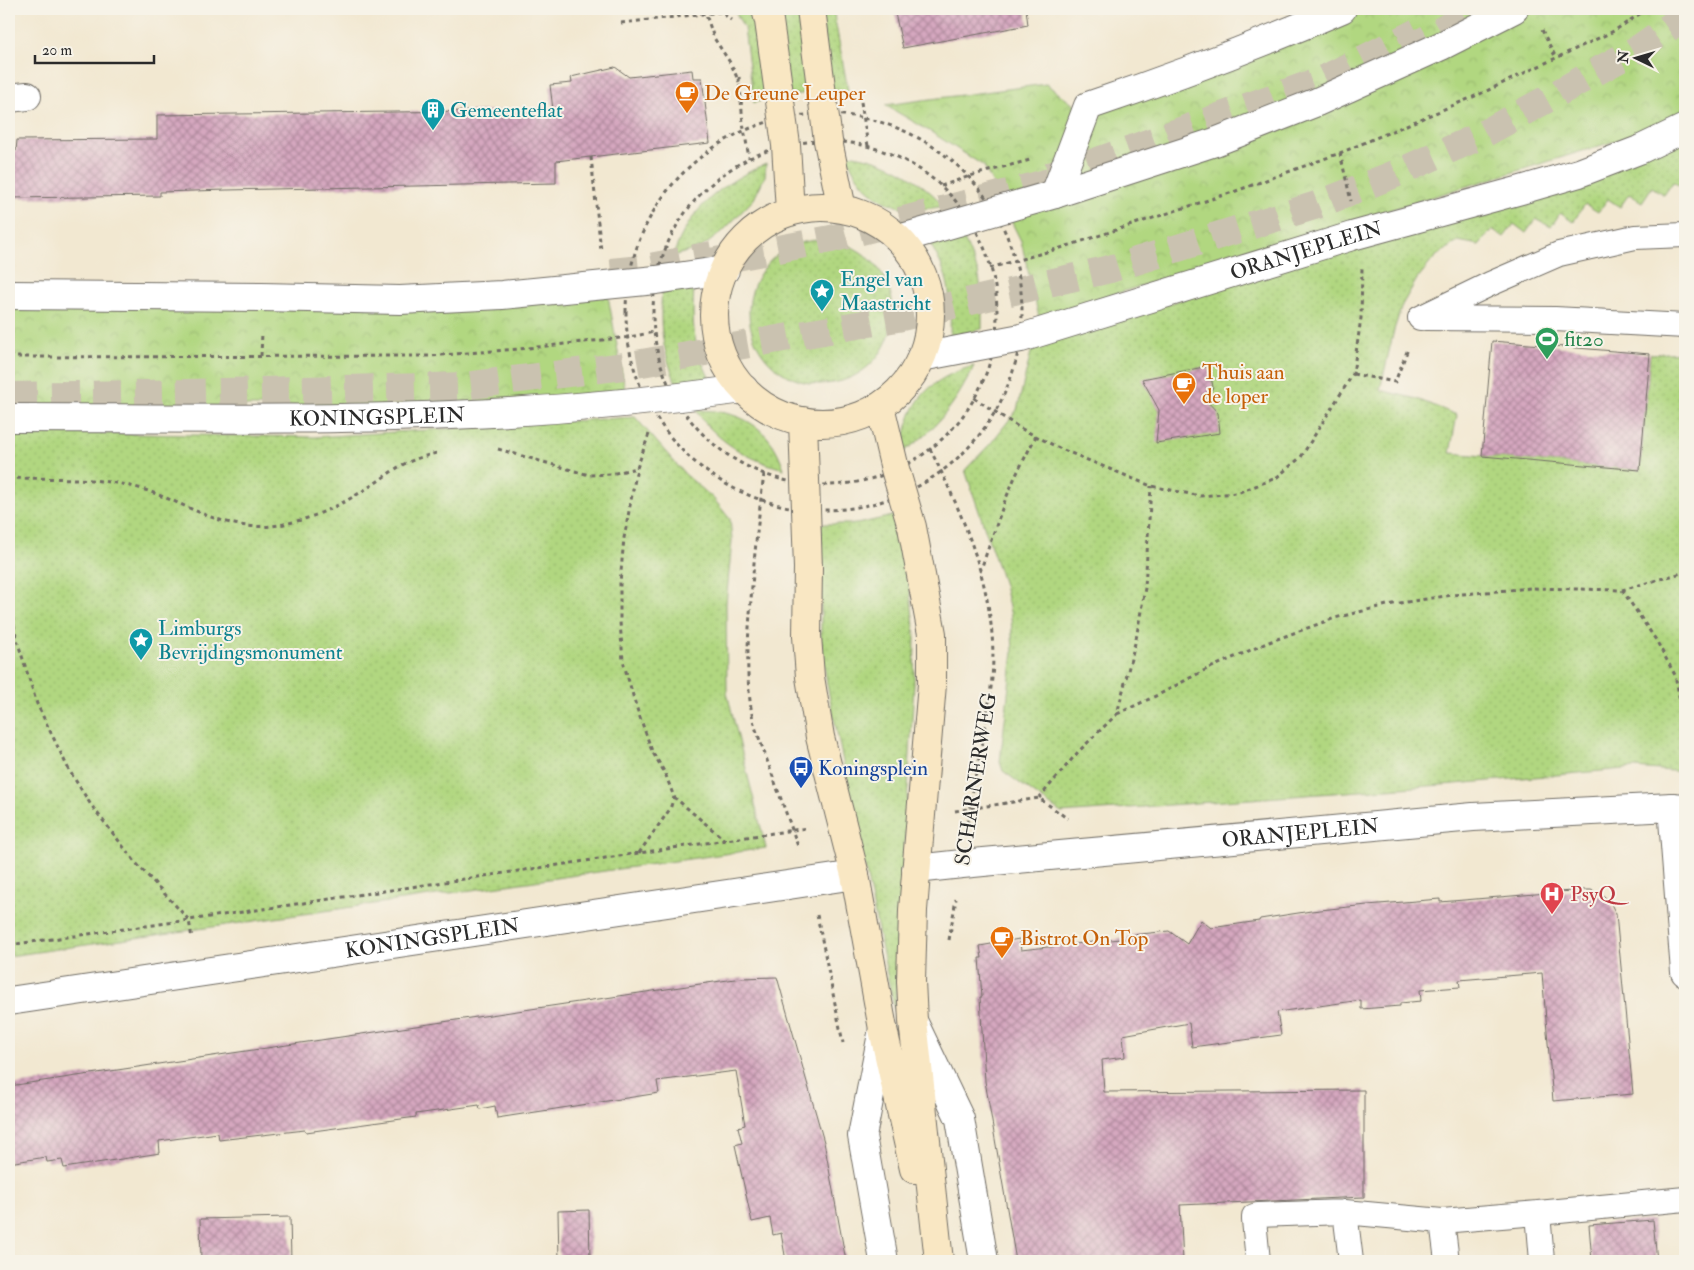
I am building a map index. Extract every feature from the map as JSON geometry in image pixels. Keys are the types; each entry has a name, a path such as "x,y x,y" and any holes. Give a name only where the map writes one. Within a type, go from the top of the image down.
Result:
{"street":[{"path":"766,9 786,145 790,212"},
{"path":"811,9 828,141 842,208"},
{"path":"1055,194 1088,106 1154,84 1342,9"},
{"path":"899,239 986,220 1055,194 1215,142 1317,102 1441,46 1514,9"},
{"name":"ORANJEPLEIN","path":"921,357 1021,338 1359,234 1579,173 1639,150 1685,128"},
{"path":"816,207 842,208 873,219 899,239 910,253 920,269 926,286 929,322 926,340 921,357 904,385 880,406 858,416 835,422 819,423 804,421 777,413 754,398 734,376 726,363 716,332 715,300 719,285 733,254 744,240 758,228 773,218 790,212 816,207"},
{"path":"9,295 400,300 502,295 725,270"},
{"name":"KONINGSPLEIN","path":"9,418 311,418 450,415 623,403 669,406 744,389"},
{"path":"880,406 895,469 912,527 932,634 932,684 916,869 911,974 913,1021 939,1261"},
{"path":"804,421 807,636 810,677 820,736 855,875 884,1029 934,1261"},
{"path":"1678,808 1685,972"},
{"name":"ORANJEPLEIN","path":"916,869 1473,817 1678,808"},
{"name":"KONINGSPLEIN","path":"9,1001 855,875"},
{"path":"913,1021 960,1119 984,1261"},
{"path":"884,1029 862,1136 884,1261"}],"lane":[{"path":"1420,318 1490,284 1559,254 1635,237 1685,235"},
{"path":"1420,318 1555,319 1685,326"},
{"path":"1258,1261 1254,1216 1258,1214 1345,1212 1442,1221 1538,1214 1685,1199"},
{"path":"1345,1212 1351,1261"},
{"path":"1538,1214 1542,1261"},
{"path":"1442,1221 1447,1261"}],"path":[{"path":"990,268 1064,247 1236,191 1340,154 1480,94 1614,31 1648,9"},
{"path":"621,24 704,11 721,12 728,16 735,26"},
{"path":"704,11 714,38 731,64 739,83"},
{"path":"1539,25 1556,58"},
{"path":"630,282 663,254 685,212 697,198 720,176 749,158 739,83 740,68"},
{"path":"806,497 826,485 872,478 895,469 913,461 943,437 959,420 982,382 993,344 996,313 995,288 980,240 986,220 970,176 918,139 862,112 824,108"},
{"path":"630,337 626,297 640,245 653,212 667,190 689,168 743,123"},
{"path":"868,146 902,159 926,174 986,220"},
{"path":"941,186 970,176 1072,149"},
{"path":"974,398 1036,436 1062,449 1151,486 1200,496 1236,493 1276,478 1301,457 1353,374 1361,318 1362,259 1359,234 1340,154"},
{"path":"591,157 630,282 653,304 654,332 669,406 694,425 726,454 764,474 784,480 806,497"},
{"path":"760,503 806,497 856,508 904,497 943,475 980,436 996,412 1008,388 1021,338 1019,302 1012,262 1002,238"},
{"path":"1353,374 1395,382 1420,318"},
{"path":"9,357 429,356 520,349 630,337 654,332"},
{"path":"654,426 669,406"},
{"path":"650,430 637,468 624,538 620,584 623,661 652,751 665,773 674,797 726,841"},
{"path":"980,572 1004,502 1036,436"},
{"path":"490,448 509,451 589,476 611,474 637,468"},
{"name":"SCHARNERWEG","path":"930,449 943,475 973,548 988,609 992,642 992,676 949,943"},
{"path":"9,478 90,480 119,484 145,490 227,524 249,527 272,526 313,517 362,492 410,461 447,450"},
{"path":"764,474 752,581 748,637 748,689 754,724 774,784 811,881 845,1050"},
{"path":"1117,714 1136,639 1145,588 1151,486"},
{"path":"921,815 1039,798 1078,752 1117,714 1203,671 1269,642 1335,618 1387,605 1452,595 1531,588 1622,590 1685,572"},
{"path":"1622,590 1656,640 1675,675 1685,726"},
{"path":"9,601 17,640 37,704 69,770 91,805 136,862 189,920 198,973"},
{"path":"639,853 670,809 674,797"},
{"path":"1039,798 1111,850"},
{"path":"9,945 842,824"}],"green space":[{"path":"731,9 750,9 756,26 766,99 754,103 744,28 737,15"},
{"path":"777,9 800,9 809,93 790,95"},
{"path":"821,9 833,9 849,96 831,93"},
{"path":"1364,9 1685,9 1685,115 1671,124 1039,317 1021,241 984,166 885,105 1046,84 1078,108"},
{"path":"1685,137 1685,189 1673,182 1664,195 1652,187 1642,202 1629,194 1620,207 1608,199 1598,212 1585,204 1573,222 1560,213 1551,227 1536,219 1526,233 1514,224 1504,237 1492,229 1479,245 1458,241 1435,257 1417,279 1402,305 1380,390 1417,399 1457,415 1450,453 1640,470 1650,354 1685,352 1685,772 1635,768 1455,784 1061,813 1003,771 1000,762 1013,652 1011,616 1004,585 965,470 991,443 1017,410 1032,348"},
{"path":"846,154 874,160 900,171 923,186 944,206 912,209 884,201 862,183 853,170"},
{"path":"766,164 765,176 754,199 722,232 701,248 673,256 688,224 709,200 735,180"},
{"path":"962,234 978,272 982,294 982,329 950,336 950,297 946,276 929,242"},
{"path":"821,240 848,246 861,252 872,261 881,272 887,285 893,312 887,339 881,352 872,363 861,372 848,378 821,384 794,378 781,372 770,363 761,352 755,339 749,312 755,285 761,272 770,261 781,252 794,246"},
{"path":"694,287 694,334 696,345 710,379 676,383 667,359 661,326 662,290"},
{"path":"608,296 625,390 461,406 9,406 9,307"},
{"path":"974,366 961,391 945,414 926,434 903,452 909,420 922,396 944,378"},
{"path":"696,410 726,413 751,423 762,431 771,442 784,469 746,455 734,448 713,431"},
{"path":"635,417 685,474 713,498 730,519 732,540 726,604 727,693 766,848 9,956 9,432 315,437"},
{"path":"893,516 909,583 915,635 914,684 895,1012 827,684 821,639 821,524 857,524"}],"building":[{"path":"894,9 1026,9 1028,25 903,48"},
{"name":"Gemeenteflat","path":"615,67 629,77 692,70 693,78 702,78 710,143 556,161 556,183 160,192 160,196 9,198 9,151 16,151 17,140 157,139 157,115 553,110 550,85 572,83 571,77"},
{"path":"1492,341 1650,354 1640,470 1482,456"},
{"name":"Thuis aan de loper","path":"1209,366 1213,387 1206,400 1218,413 1220,433 1156,443 1159,410 1142,379"},
{"path":"1591,890 1603,895 1610,902 1616,914 1633,1094 1553,1101 1542,973 1459,980 1460,987 1420,990 1421,1001 1400,1003 1400,1006 1361,1009 1361,1000 1277,1012 1281,1035 1192,1047 1189,1023 1123,1035 1125,1057 1102,1060 1104,1092 1364,1090 1364,1197 1180,1205 1183,1261 1016,1261 985,1081 980,997 982,997 979,958 982,958 980,946 1019,939 1021,950 1129,938 1132,935 1169,931 1187,944 1201,920 1211,928 1311,911 1367,905 1440,899 1440,902"},
{"path":"777,977 824,1142 846,1261 786,1261 781,1233 773,1235 770,1218 752,1222 735,1145 742,1143 738,1127 745,1125 736,1071 657,1081 659,1093 497,1118 495,1106 480,1109 479,1105 416,1114 416,1117 306,1132 305,1130 219,1140 218,1133 159,1141 160,1153 64,1168 62,1160 47,1162 46,1157 9,1163 9,1086 742,978"},
{"path":"589,1210 590,1261 559,1261 558,1211"},
{"path":"290,1217 291,1261 201,1261 200,1219"},
{"path":"1653,1220 1657,1261 1592,1261 1589,1225"}],"tunnel":[{"path":"1403,50 1425,40 1478,9"},
{"path":"9,396 464,386 625,366 897,318 1110,269 1317,205 1395,174 1482,135 1641,47 1685,16"},
{"path":"1048,176 1073,170 1324,79 1417,32"},
{"path":"695,265 831,239 1069,177"},
{"path":"611,272 640,269 712,255"}],"place":[{"name":"De Greune Leuper","path":"687,114"},
{"name":"Gemeenteflat","path":"433,131"},
{"name":"Engel van Maastricht","path":"822,312"},
{"name":"fit20","path":"1547,360"},
{"name":"Thuis aan de loper","path":"1184,405"},
{"name":"Limburgs Bevrijdingsmonument","path":"141,661"},
{"name":"Koningsplein","path":"801,789"},
{"name":"PsyQ","path":"1552,915"},
{"name":"Bistrot On Top","path":"1002,959"}]}
